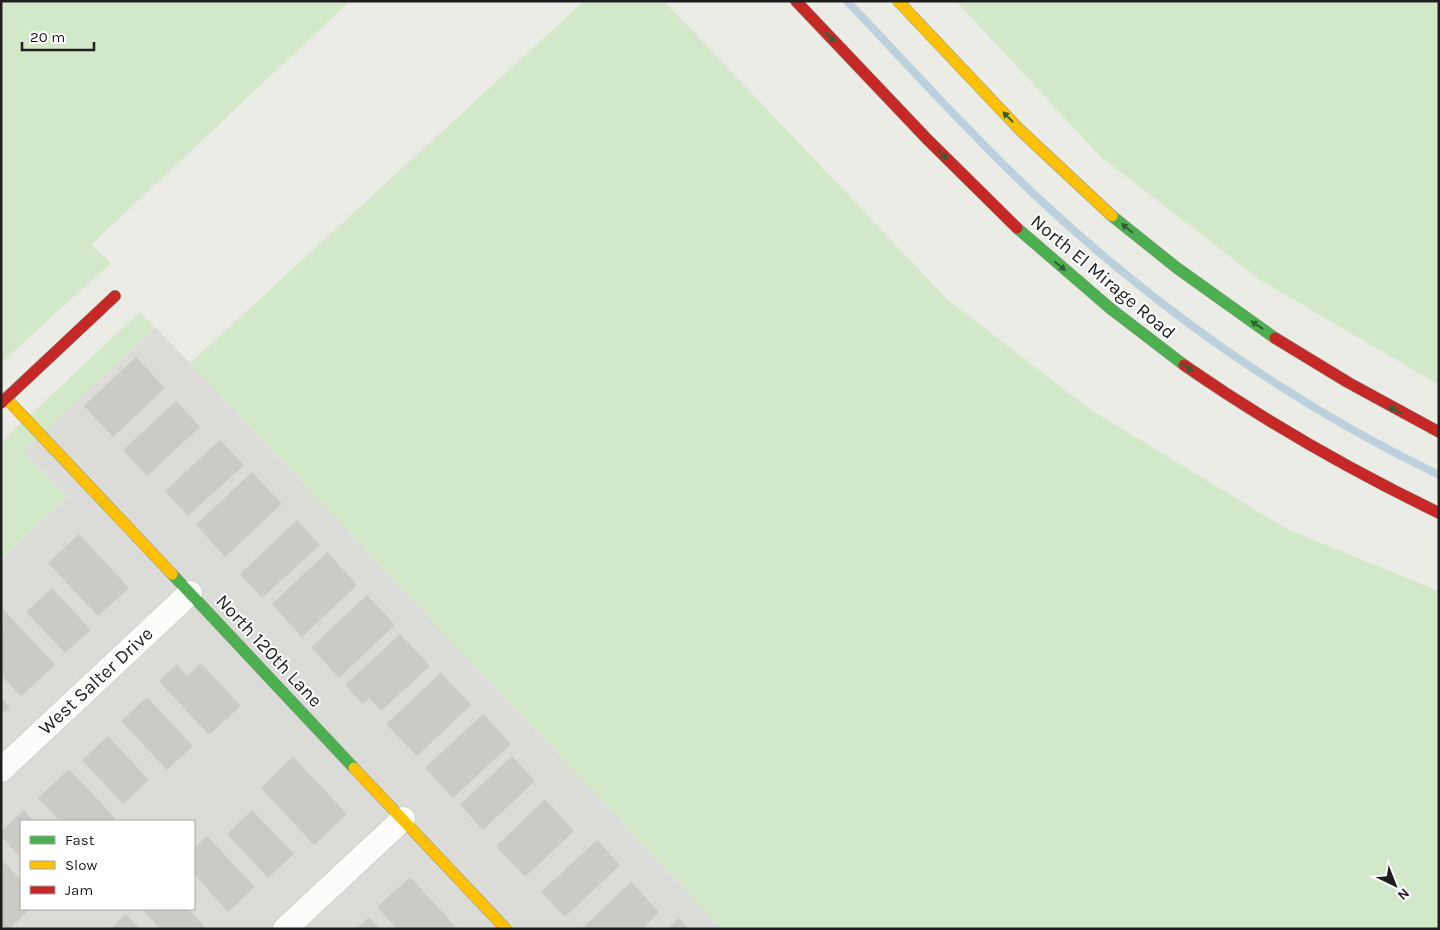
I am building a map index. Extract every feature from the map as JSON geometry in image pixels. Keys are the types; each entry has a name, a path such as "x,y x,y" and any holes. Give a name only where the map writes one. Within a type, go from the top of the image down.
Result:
{"main road":[{"name":"North El Mirage Road","path":"796,1 1007,219 1138,331 1244,406 1300,440 1375,482 1439,513"},
{"path":"898,1 1026,136 1097,203 1144,243 1226,305 1318,366 1439,432"},
{"path":"4,400 115,296"},
{"name":"North 120th Lane","path":"4,400 190,592 506,929"}],"street":[{"name":"West Salter Drive","path":"1,770 190,592"},
{"path":"285,929 403,819"}],"shaded area":[{"path":"155,327 723,929 1,929 1,559 66,497 23,451"}],"green space":[{"path":"1,1 350,1 91,245 111,263 1,363"},
{"path":"584,1 664,1 947,299 1091,410 1287,529 1439,591 1439,929 723,929 190,363"},
{"path":"956,1 1439,1 1439,385 1260,280 1100,156"},
{"path":"140,312 155,327 23,451 67,497 1,559 1,442"}],"building":[{"path":"136,357 165,388 113,437 84,406"},
{"path":"176,401 200,427 147,476 123,450"},
{"path":"220,440 244,465 188,516 165,491"},
{"path":"252,472 282,504 225,557 196,525"},
{"path":"297,520 320,545 262,598 240,574"},
{"path":"79,534 129,588 98,616 48,563"},
{"path":"327,552 357,585 302,637 272,604"},
{"path":"52,588 91,630 65,653 26,612"},
{"path":"367,595 395,625 339,678 311,647"},
{"path":"3,609 55,665 21,696 1,675"},
{"path":"400,634 430,666 381,711 369,698 363,704 345,685"},
{"path":"201,663 241,706 209,735 159,681 177,664 187,676"},
{"path":"441,673 471,705 417,756 386,724"},
{"path":"1,697 10,707 1,715"},
{"path":"147,697 193,746 167,770 121,721"},
{"path":"483,714 511,744 453,798 425,768"},
{"path":"108,736 149,780 123,804 82,760"},
{"path":"512,756 535,781 483,830 460,805"},
{"path":"293,757 347,814 314,845 261,788"},
{"path":"69,769 117,820 59,820 38,798"},
{"path":"545,799 574,831 525,877 496,846"},
{"path":"24,810 33,820 20,820 20,857 1,836 1,832"},
{"path":"252,810 294,854 268,878 227,834"},
{"path":"207,836 255,887 228,912 195,875 195,847"},
{"path":"597,840 620,865 565,917 541,892"},
{"path":"1,859 20,879 20,910 29,910 9,929 1,926"},
{"path":"410,877 458,929 397,929 377,907"},
{"path":"631,882 659,912 642,929 581,929"},
{"path":"143,910 189,910 207,929 160,929"},
{"path":"126,914 140,929 110,929"},
{"path":"369,917 380,929 356,929"},
{"path":"679,918 689,929 667,929"}],"waterway":[{"path":"847,1 1012,173 1082,238 1129,277 1227,351 1279,385 1384,447 1439,475"}],"traffic: fast":[{"path":"1112,216 1177,268 1275,338"},
{"path":"1017,228 1111,309 1184,365"},
{"path":"172,574 354,768"}],"traffic: slow":[{"path":"898,1 1020,130 1112,216"},
{"path":"6,398 172,574"},
{"path":"354,768 506,929"}],"traffic: jam":[{"path":"796,1 927,139 1017,228"},
{"path":"1,403 115,296"},
{"path":"1275,338 1349,383 1439,432"},
{"path":"1184,365 1277,426 1373,480 1439,513"}]}
